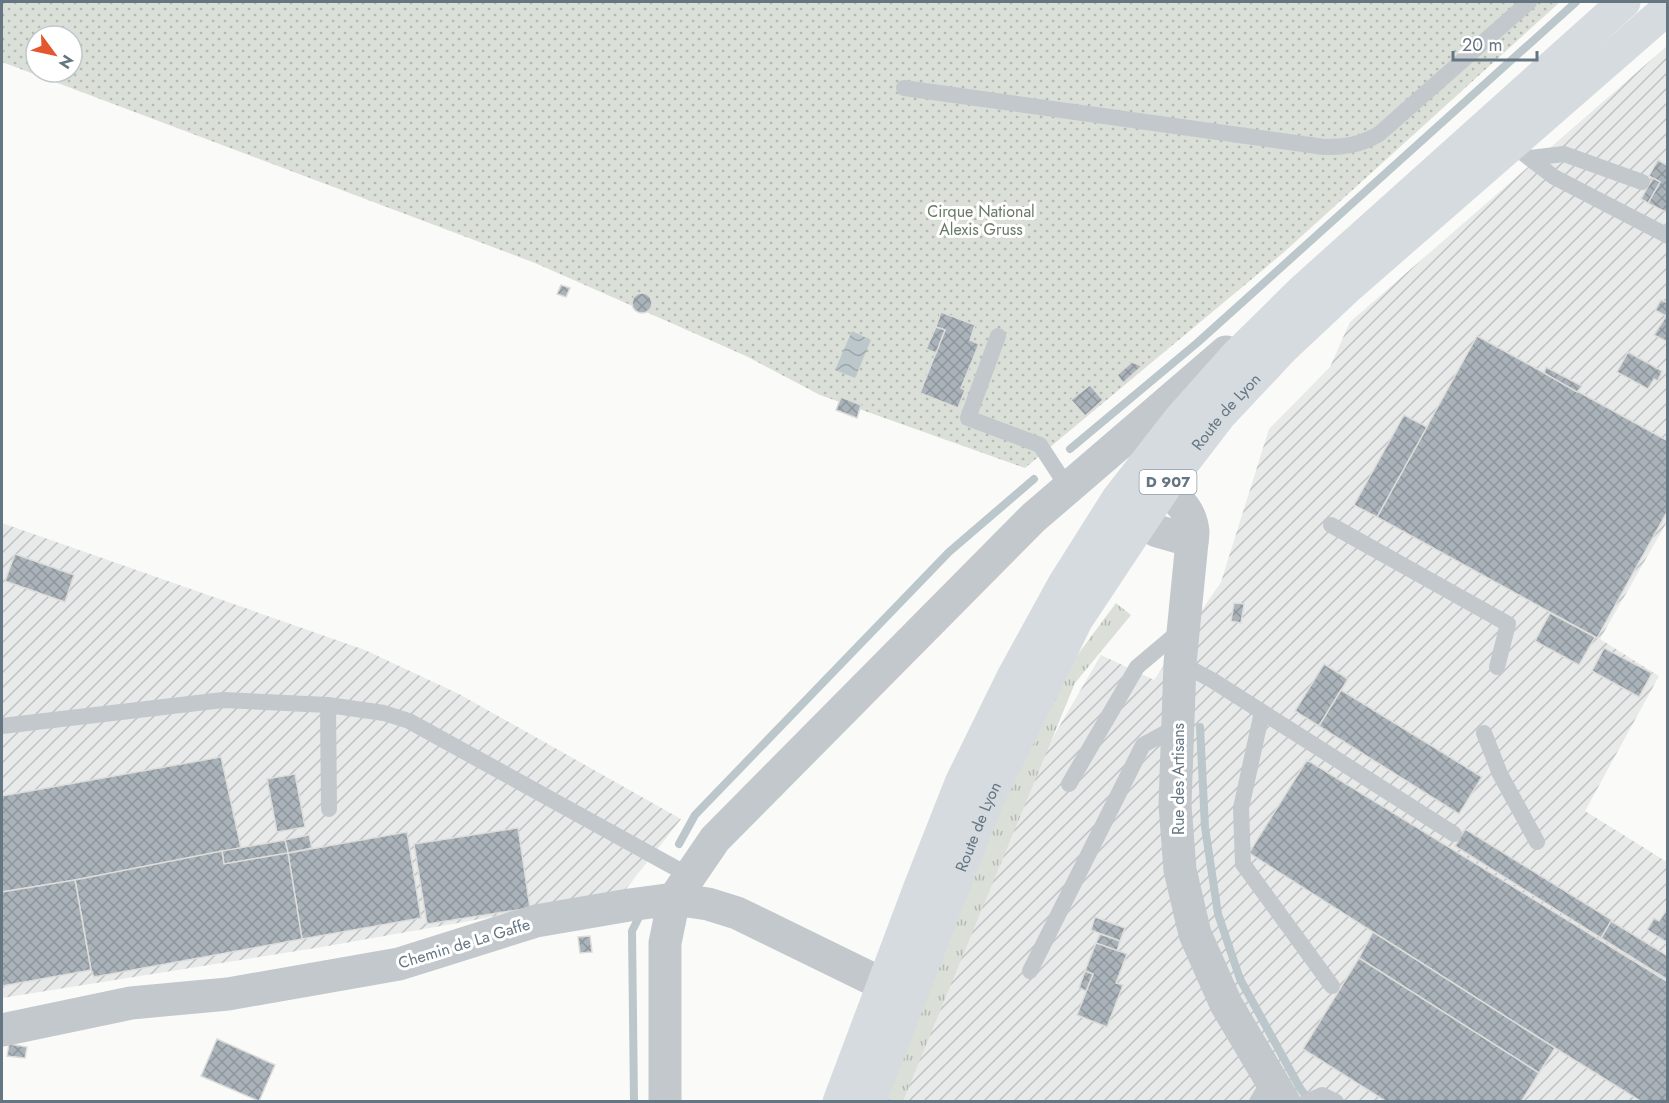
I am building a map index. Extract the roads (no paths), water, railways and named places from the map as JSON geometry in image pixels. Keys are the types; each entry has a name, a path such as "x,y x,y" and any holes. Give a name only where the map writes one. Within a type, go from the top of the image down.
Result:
{"main road":[{"name":"Route de Lyon","path":"839,1101 942,911 987,801 1027,718 1077,619 1142,500 1180,419 1236,356 1304,290 1624,2"},
{"name":"Route de Lyon","path":"1142,500 1283,348 1348,287 1521,151 1668,8"},
{"name":"Route de Lyon","path":"869,1101 897,991"}],"street":[{"path":"665,1101 665,943 682,888 715,839 1033,518 1223,355 1304,290"},
{"name":"Rue des Artisans","path":"1142,500 1157,531 1192,542 1180,663 1175,805 1180,870 1196,934 1226,1004 1270,1094"},
{"name":"Chemin de La Gaffe","path":"2,1030 131,1003 228,994 399,964 536,921 682,888 708,904 737,913 897,991"}],"lane":[{"path":"904,88 1324,147 1345,147 1363,143 1379,134 1530,2"},
{"path":"1521,151 1564,154 1642,182"},
{"path":"1521,151 1554,177 1668,236"},
{"path":"998,336 968,418 1040,445 1068,488"},
{"path":"1331,525 1508,624 1497,667"},
{"path":"1069,784 1137,667 1184,628"},
{"path":"1180,663 1212,680 1454,834"},
{"path":"2,726 223,700 328,705 384,713 409,721 682,888"},
{"path":"328,705 329,809"},
{"path":"1262,712 1241,808 1243,864 1332,986"},
{"path":"1030,971 1143,745 1178,726"},
{"path":"1484,733 1500,774 1538,842"},
{"path":"1306,1101 1322,1095 1336,1101"}],"water":[{"path":"852,331 871,340 855,378 835,370"}],"waterway":[{"path":"1070,449 1197,343 1576,2"},
{"path":"679,844 695,815 949,552 1034,479"},
{"path":"1200,727 1205,827 1218,914 1240,979 1310,1102"},
{"path":"634,1102 632,931 639,917"}],"park label":[{"name":"Cirque National Alexis Gruss","path":"981,220"}]}
